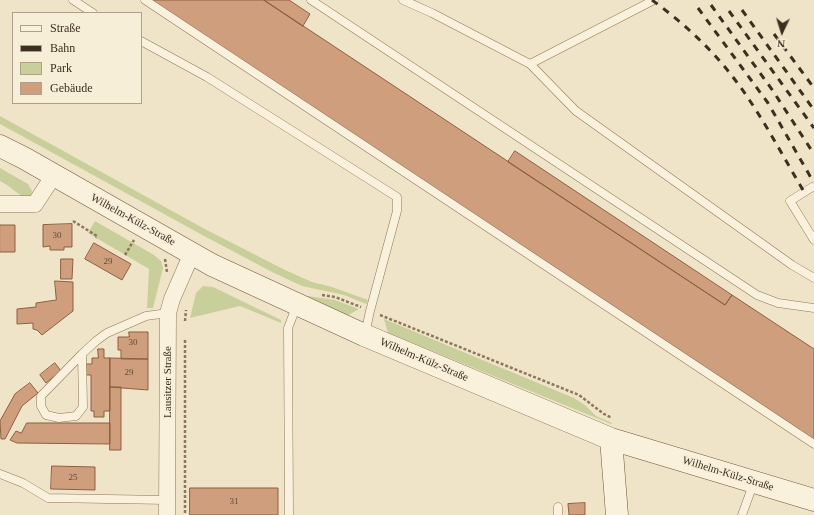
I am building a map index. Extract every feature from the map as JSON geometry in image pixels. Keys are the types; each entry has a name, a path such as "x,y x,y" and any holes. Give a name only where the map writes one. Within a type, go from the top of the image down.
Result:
{"main road":[{"name":"Wilhelm-Külz-Straße","path":"0,146 212,265 364,335 754,482 814,500"},
{"path":"614,429 618,515"}],"street":[{"path":"2,201 35,204 54,176"},
{"name":"Lausitzer Straße","path":"167,508 168,313 172,299 192,254"}],"lane":[{"path":"73,0 91,12"},
{"path":"145,0 814,444"},
{"path":"311,0 757,295 778,303 814,308"},
{"path":"403,0 432,13 530,64 576,111 792,265 814,278"},
{"path":"530,64 654,0"},
{"path":"142,42 207,77 397,197 397,211 364,335"},
{"path":"814,186 790,201 814,240"},
{"path":"289,515 288,328 297,304"},
{"path":"82,354 83,407 76,416 59,418 46,415 41,406 41,396 82,354 96,340 107,333 146,316 168,313"},
{"path":"0,474 23,482 48,498 167,508"},
{"path":"742,515 754,482"}],"path":[{"path":"73,221 97,236 96,238"},
{"path":"125,255 134,239"},
{"path":"321,294 335,297 579,395 604,414 614,429"},
{"path":"185,326 187,303"},
{"path":"185,334 185,515"}],"green space":[{"path":"0,116 203,228 285,270 312,282 332,287 368,300 366,304 344,295 302,286 272,272 0,124"},
{"path":"0,168 28,184 32,191 31,195 25,198 0,181"},
{"path":"95,221 154,255 161,261 163,268 153,308 147,308 149,269 88,233"},
{"path":"203,286 213,287 281,320 281,323 240,306 190,318 196,293"},
{"path":"308,296 335,300 359,309 347,316 304,297"},
{"path":"384,319 574,398 585,405 596,416 612,423 611,424 388,333"}],"building":[{"path":"150,0 264,0 725,305 732,295 814,349 814,439"},
{"path":"264,0 289,0 310,14 303,26"},
{"path":"515,151 732,295 725,305 508,162"},
{"path":"72,224 72,247 64,247 64,250 50,250 50,246 43,247 43,225"},
{"path":"0,225 15,225 15,252 0,252"},
{"path":"94,243 131,264 122,280 85,259"},
{"path":"61,259 73,259 72,279 61,279"},
{"path":"55,281 73,282 73,311 42,335 37,330 33,329 33,323 17,324 17,309 36,307 36,303 56,300"},
{"path":"129,332 148,332 148,359 121,359 121,350 118,350 118,337 129,337"},
{"path":"98,349 104,349 104,358 110,358 110,411 104,411 104,417 94,417 94,411 91,411 91,375 86,375 86,364 92,364 92,358 98,358"},
{"path":"110,358 148,359 148,390 110,387"},
{"path":"55,363 61,371 46,383 40,375"},
{"path":"30,383 38,393 22,406 5,439 1,439 0,421 15,394"},
{"path":"110,387 121,387 121,450 110,450"},
{"path":"27,423 110,423 110,444 17,443 10,440 16,431 21,433"},
{"path":"52,466 95,467 95,490 51,489"},
{"path":"190,488 278,488 278,515 190,515"},
{"path":"585,503 585,515 569,515 568,504"}],"railway":[{"path":"652,0 699,39 736,81 768,129 806,195"},
{"path":"711,5 773,91 814,154"},
{"path":"698,8 768,103 814,183"},
{"path":"742,10 814,110"},
{"path":"729,11 814,128"},
{"path":"774,34 814,88"}]}
